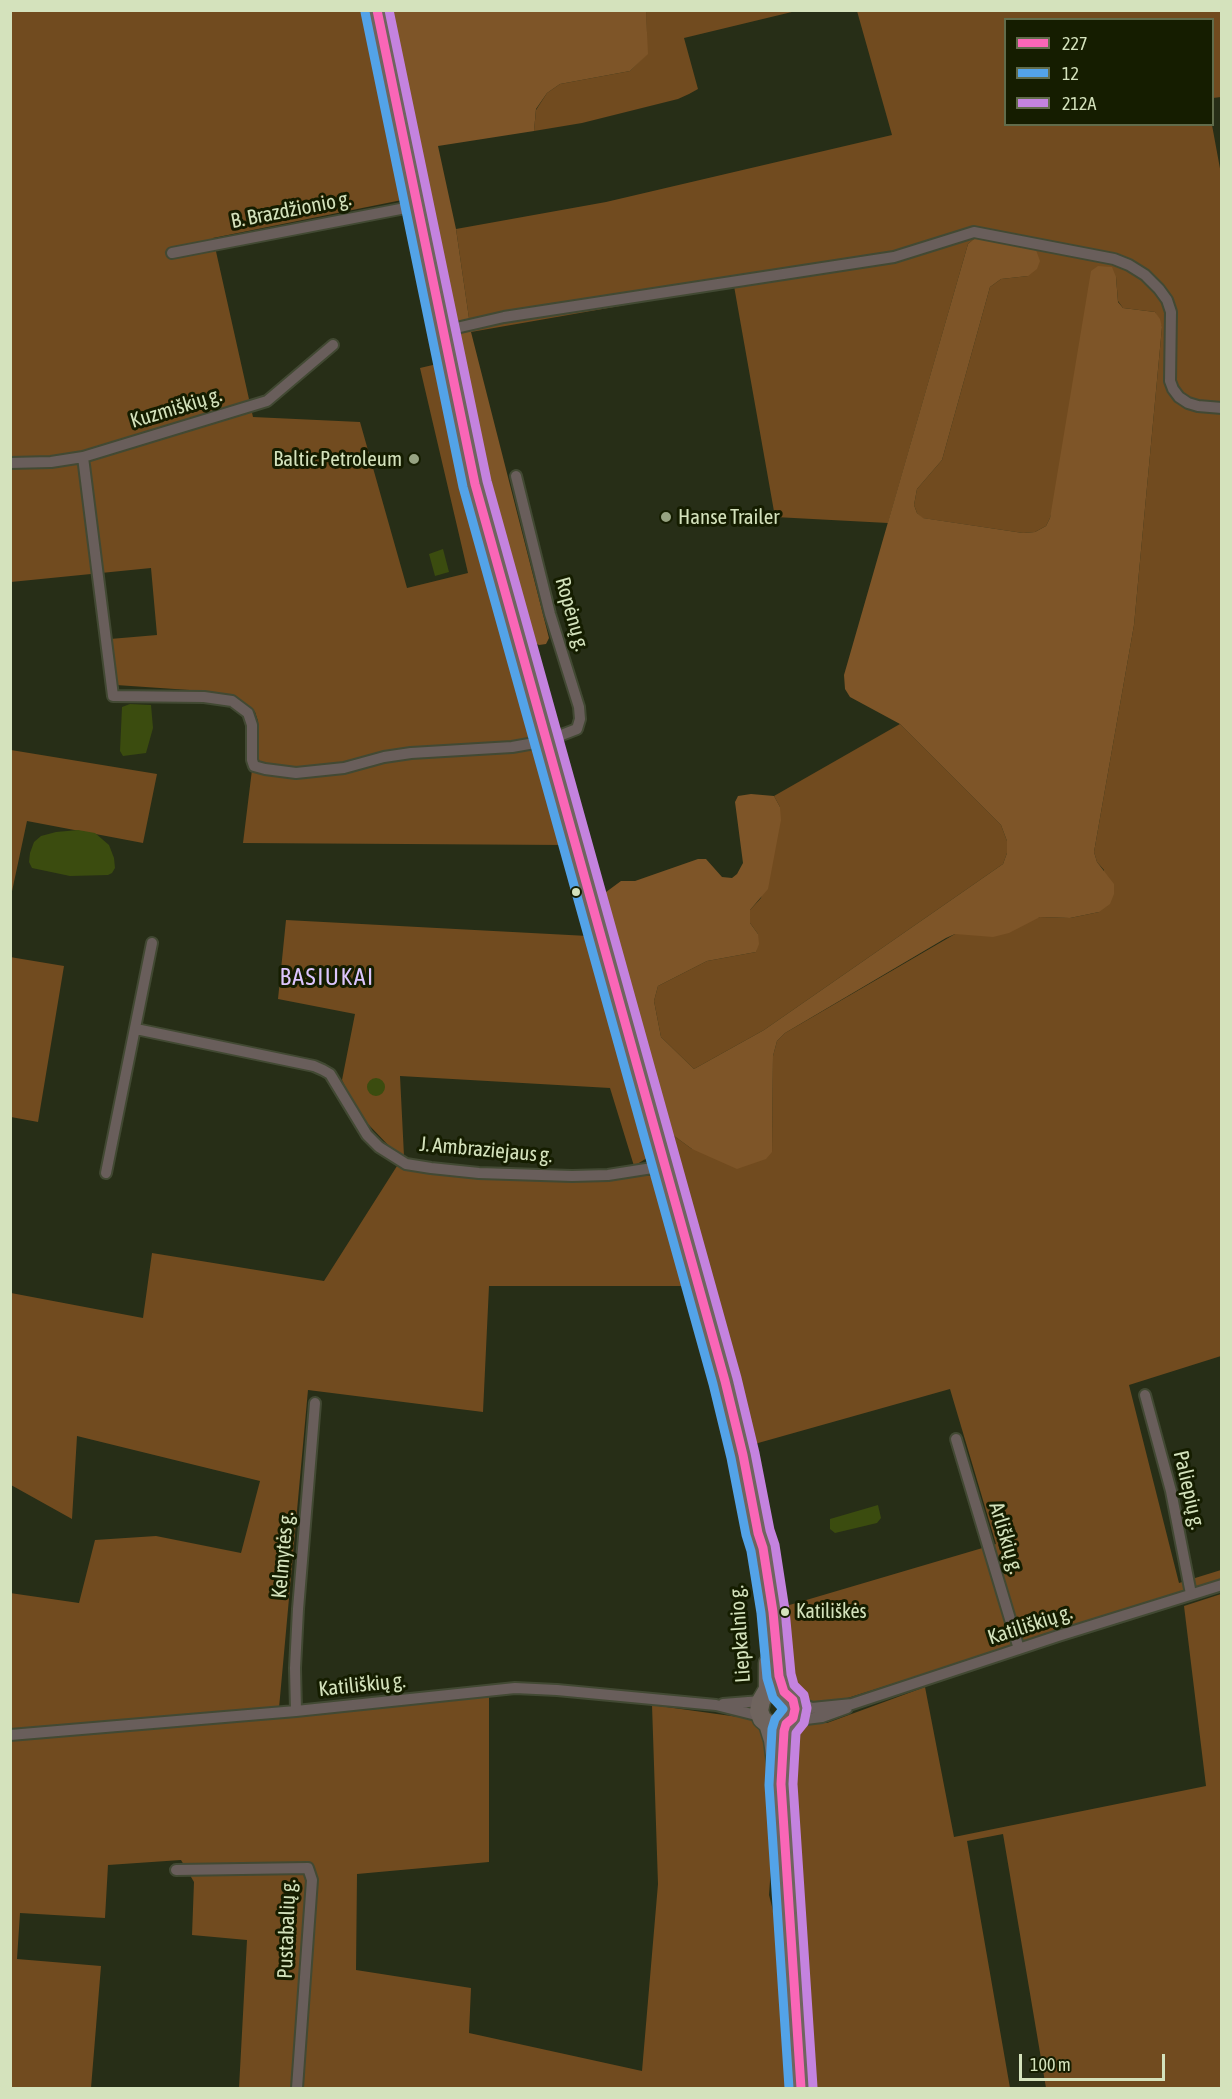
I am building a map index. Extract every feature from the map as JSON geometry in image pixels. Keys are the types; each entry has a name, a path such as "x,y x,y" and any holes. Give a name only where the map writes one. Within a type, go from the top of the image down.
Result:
{"highway":[{"name":"Liepkalnio g.","path":"377,10 475,484 729,1396 766,1562 779,1676 795,1709 783,1740 781,1784 801,2088"},
{"name":"Liepkalnio g.","path":"758,1533 756,1551 769,1670 764,1709 773,1740 781,1784"},
{"name":"Liepkalnio g.","path":"764,1709 774,1691 788,1696"},
{"path":"764,1709 777,1727 788,1723"}],"street":[{"name":"B. Brazdžionio g.","path":"172,253 416,206"},
{"path":"443,331 504,317 894,257 974,232 1114,259 1129,264 1159,289 1167,300 1171,312 1170,381 1179,397 1198,406 1221,408"},
{"name":"Kuzmiškių g.","path":"10,463 51,462 82,457 267,401 333,345"},
{"path":"82,457 113,696 204,697 232,701 242,706 248,713 252,725 254,766 296,773 344,768 402,754 512,747 546,741"},
{"name":"Ropėnų g.","path":"516,476 550,614 579,707 580,719 577,729 546,741"},
{"path":"106,1173 152,943"},
{"name":"J. Ambraziejaus g.","path":"136,1029 314,1066 323,1070 330,1074 367,1135 379,1147 406,1164 479,1173 561,1176 608,1175 665,1166"},
{"name":"Paliepių g.","path":"1145,1395 1171,1491 1191,1594"},
{"name":"Kelmytės g.","path":"296,1711 295,1668 298,1609 315,1403"},
{"name":"Arliškių g.","path":"956,1439 1019,1649"},
{"name":"Katiliškių g.","path":"788,1723 834,1714 852,1704 1221,1585"},
{"name":"Katiliškių g.","path":"10,1735 296,1711 515,1688 764,1709"},
{"name":"Katiliškių g.","path":"788,1696 812,1708 852,1704"},
{"name":"Pustabalių g.","path":"176,1870 308,1868 312,1880 297,2088"}],"shaded area":[{"path":"10,11 367,11 407,199 213,238 253,417 360,422 407,588 468,573 420,368 437,364 480,541 566,845 243,843 258,721 255,712 243,702 229,696 204,691 116,685 110,639 157,635 151,568 11,582"},
{"path":"384,11 646,11 648,54 630,71 560,84 547,93 536,109 534,131 438,146 456,229 471,332 549,638 546,644 535,643 517,601 485,478"},
{"path":"646,11 796,11 684,38 698,89 689,94 678,99 582,123 534,131 536,110 547,93 560,84 630,71 647,54"},
{"path":"857,11 1221,11 1221,97 1214,98 1214,18 1004,18 1004,126 1212,126 1221,174 1221,1356 1129,1385 1179,1583 1221,1570 1221,1580 835,1702 815,1704 801,1699 789,1687 783,1666 787,1623 786,1606 996,1544 950,1389 751,1445 666,1130 692,1149 772,1151 773,1056 777,1041 785,1033 955,934 973,934 1040,917 1070,918 1099,912 1104,870 1097,862 1094,852 1134,625 1162,327 1155,312 1123,308 1118,301 1116,277 1046,526 1035,532 1023,533 922,518 914,505 917,489 942,460 990,287 1001,279 1028,276 975,238 968,244 888,523 775,517 734,286 471,332 456,229 606,202 892,135"},
{"path":"975,238 1036,250 1040,261 1037,269 1028,276 1001,279 990,287 942,460 917,489 914,505 917,513 923,518 1023,533 1035,532 1046,526 1050,518 1091,271 1098,266 1112,267 1116,277 1118,302 1123,308 1155,312 1162,327 1134,625 1094,852 1097,862 1114,884 1114,894 1110,904 1099,912 1070,918 1040,917 1009,933 993,937 955,934 785,1033 777,1041 773,1056 772,1152 766,1159 737,1169 692,1149 666,1130 602,895 621,881 635,881 698,859 706,859 722,877 732,878 743,863 735,802 738,796 751,794 774,796 780,807 781,820 768,889 750,910 750,923 758,934 759,944 756,952 707,961 658,986 654,1001 661,1037 694,1069 764,1030 1003,864 1007,853 1007,841 1001,825 900,724 850,697 845,689 844,675 968,244"},
{"path":"443,549 449,572 435,576 429,554"},
{"path":"130,704 151,705 153,728 146,753 123,756 120,751 122,707"},
{"path":"900,724 1001,825 1007,841 1007,853 1003,864 764,1030 694,1069 661,1037 654,1001 658,986 707,961 756,952 758,934 750,923 750,910 761,898 780,807 774,796"},
{"path":"11,750 157,774 143,843 27,821 11,896"},
{"path":"78,830 95,833 109,845 114,858 115,868 112,873 70,876 32,868 29,862 30,853 34,842 41,836"},
{"path":"286,920 588,936 649,1142 647,1158 634,1166 610,1088 400,1076 404,1156 390,1147 367,1123 342,1080 355,1014 278,999"},
{"path":"10,957 64,966 38,1122 11,1117"},
{"path":"376,1078 382,1081 385,1087 382,1093 376,1096 370,1093 367,1087 370,1081"},
{"path":"397,1166 485,1179 584,1180 653,1176 662,1185 687,1286 489,1286 483,1412 308,1390 279,1708 11,1730 10,1593 79,1603 95,1540 156,1536 241,1553 260,1481 77,1436 72,1519 11,1485 11,1293 143,1318 152,1253 324,1281"},
{"path":"878,1505 881,1518 877,1523 835,1533 830,1529 830,1519"},
{"path":"1221,1594 1221,2088 1046,2088 1003,1834 967,1841 1010,2088 810,2088 789,1761 793,1728 804,1723 827,1723 925,1687 954,1837 1206,1786 1184,1606"},
{"path":"489,1696 489,1862 357,1874 356,1970 471,1988 469,2033 642,2071 658,1884 652,1705 753,1719 767,1738 771,1867 769,1895 780,1938 790,2088 239,2088 247,1940 192,1935 194,1882 181,1860 108,1865 105,1918 20,1913 17,1959 101,1966 91,2088 11,2088 11,1741"}],"transit line":[{"name":"227","path":"377,10 475,484 725,1381 763,1548 773,1612 779,1676 784,1692 793,1700 795,1709 793,1718 786,1724 784,1731 781,1784 801,2088"},
{"name":"212A","path":"389,10 487,481 737,1378 775,1545 785,1610 791,1674 794,1685 804,1695 807,1708 804,1723 796,1733 793,1784 813,2087"},
{"name":"12","path":"365,12 463,487 713,1384 751,1551 761,1613 767,1678 773,1698 783,1709 775,1719 772,1729 769,1785 789,2088"}],"place":[{"name":"Baltic Petroleum","path":"414,459"},
{"name":"Hanse Trailer","path":"666,517"},
{"name":"Katiliškės","path":"785,1612"}],"district":[{"name":"BASIUKAI","path":"327,977"}]}
